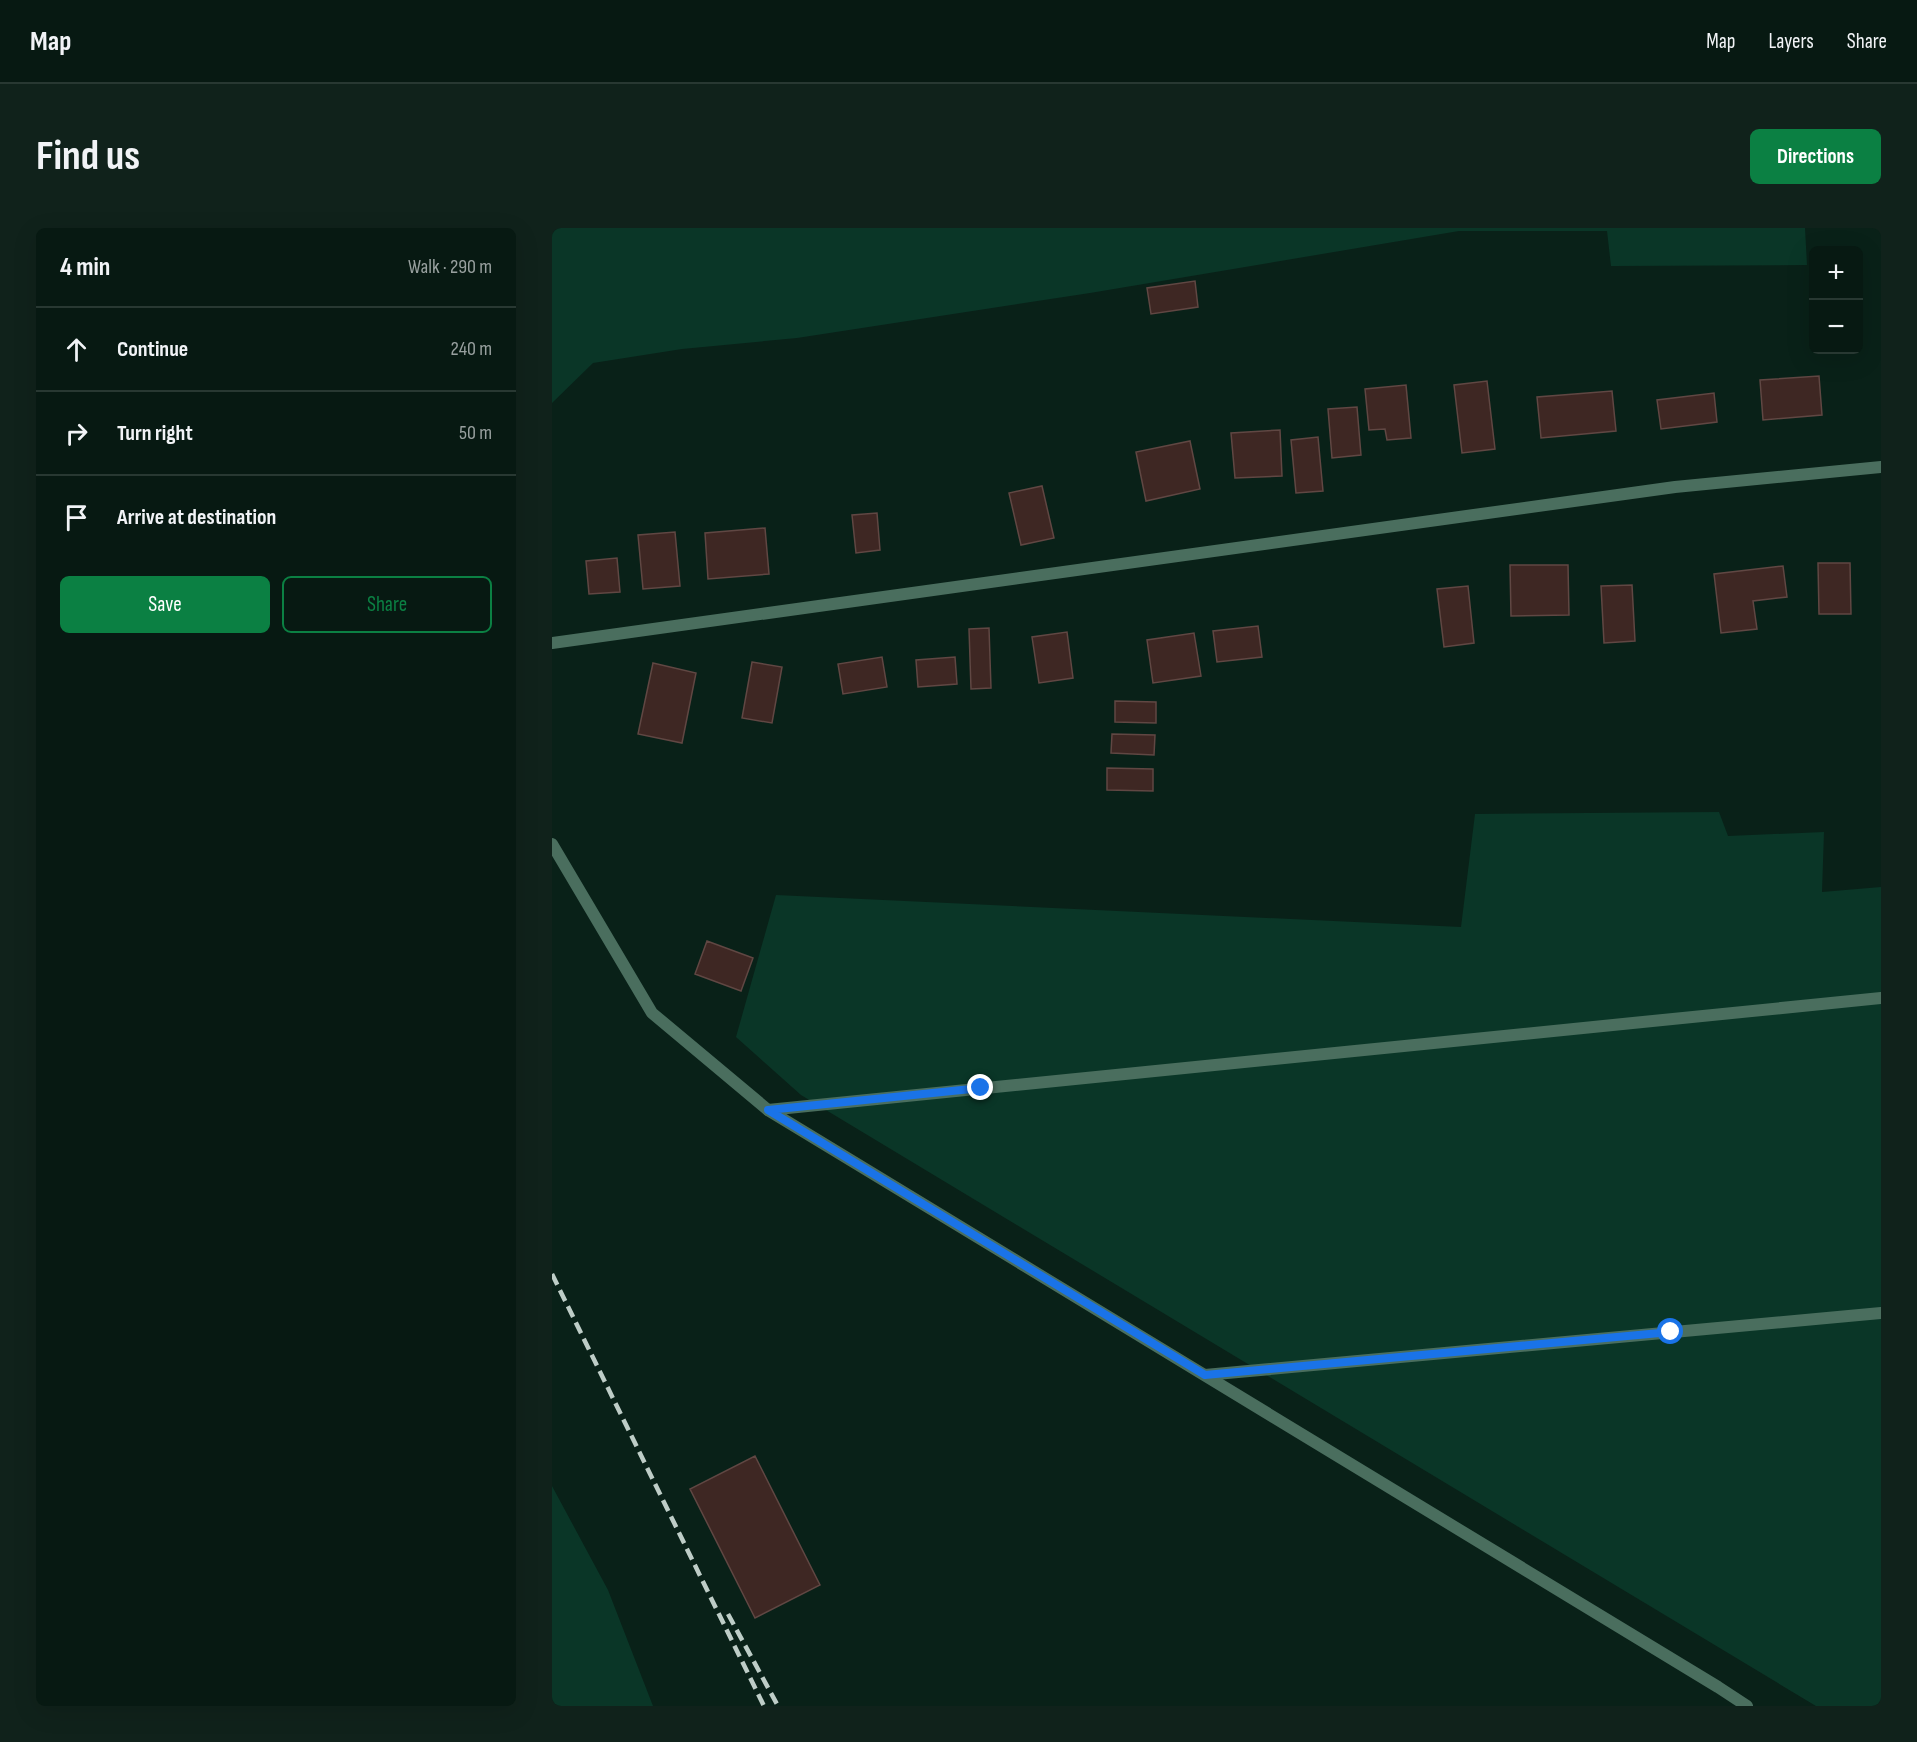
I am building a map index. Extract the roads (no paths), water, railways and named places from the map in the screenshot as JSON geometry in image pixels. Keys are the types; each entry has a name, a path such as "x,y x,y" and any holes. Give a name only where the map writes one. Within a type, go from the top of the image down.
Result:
{"street":[{"path":"552,643 1675,487 1881,467"},
{"path":"552,844 652,1014 768,1110 1708,1680 1747,1706"},
{"path":"768,1110 1881,998"},
{"path":"1205,1375 1881,1313"}],"railway":[{"path":"552,1274 764,1706"},
{"path":"728,1614 778,1706"}]}
